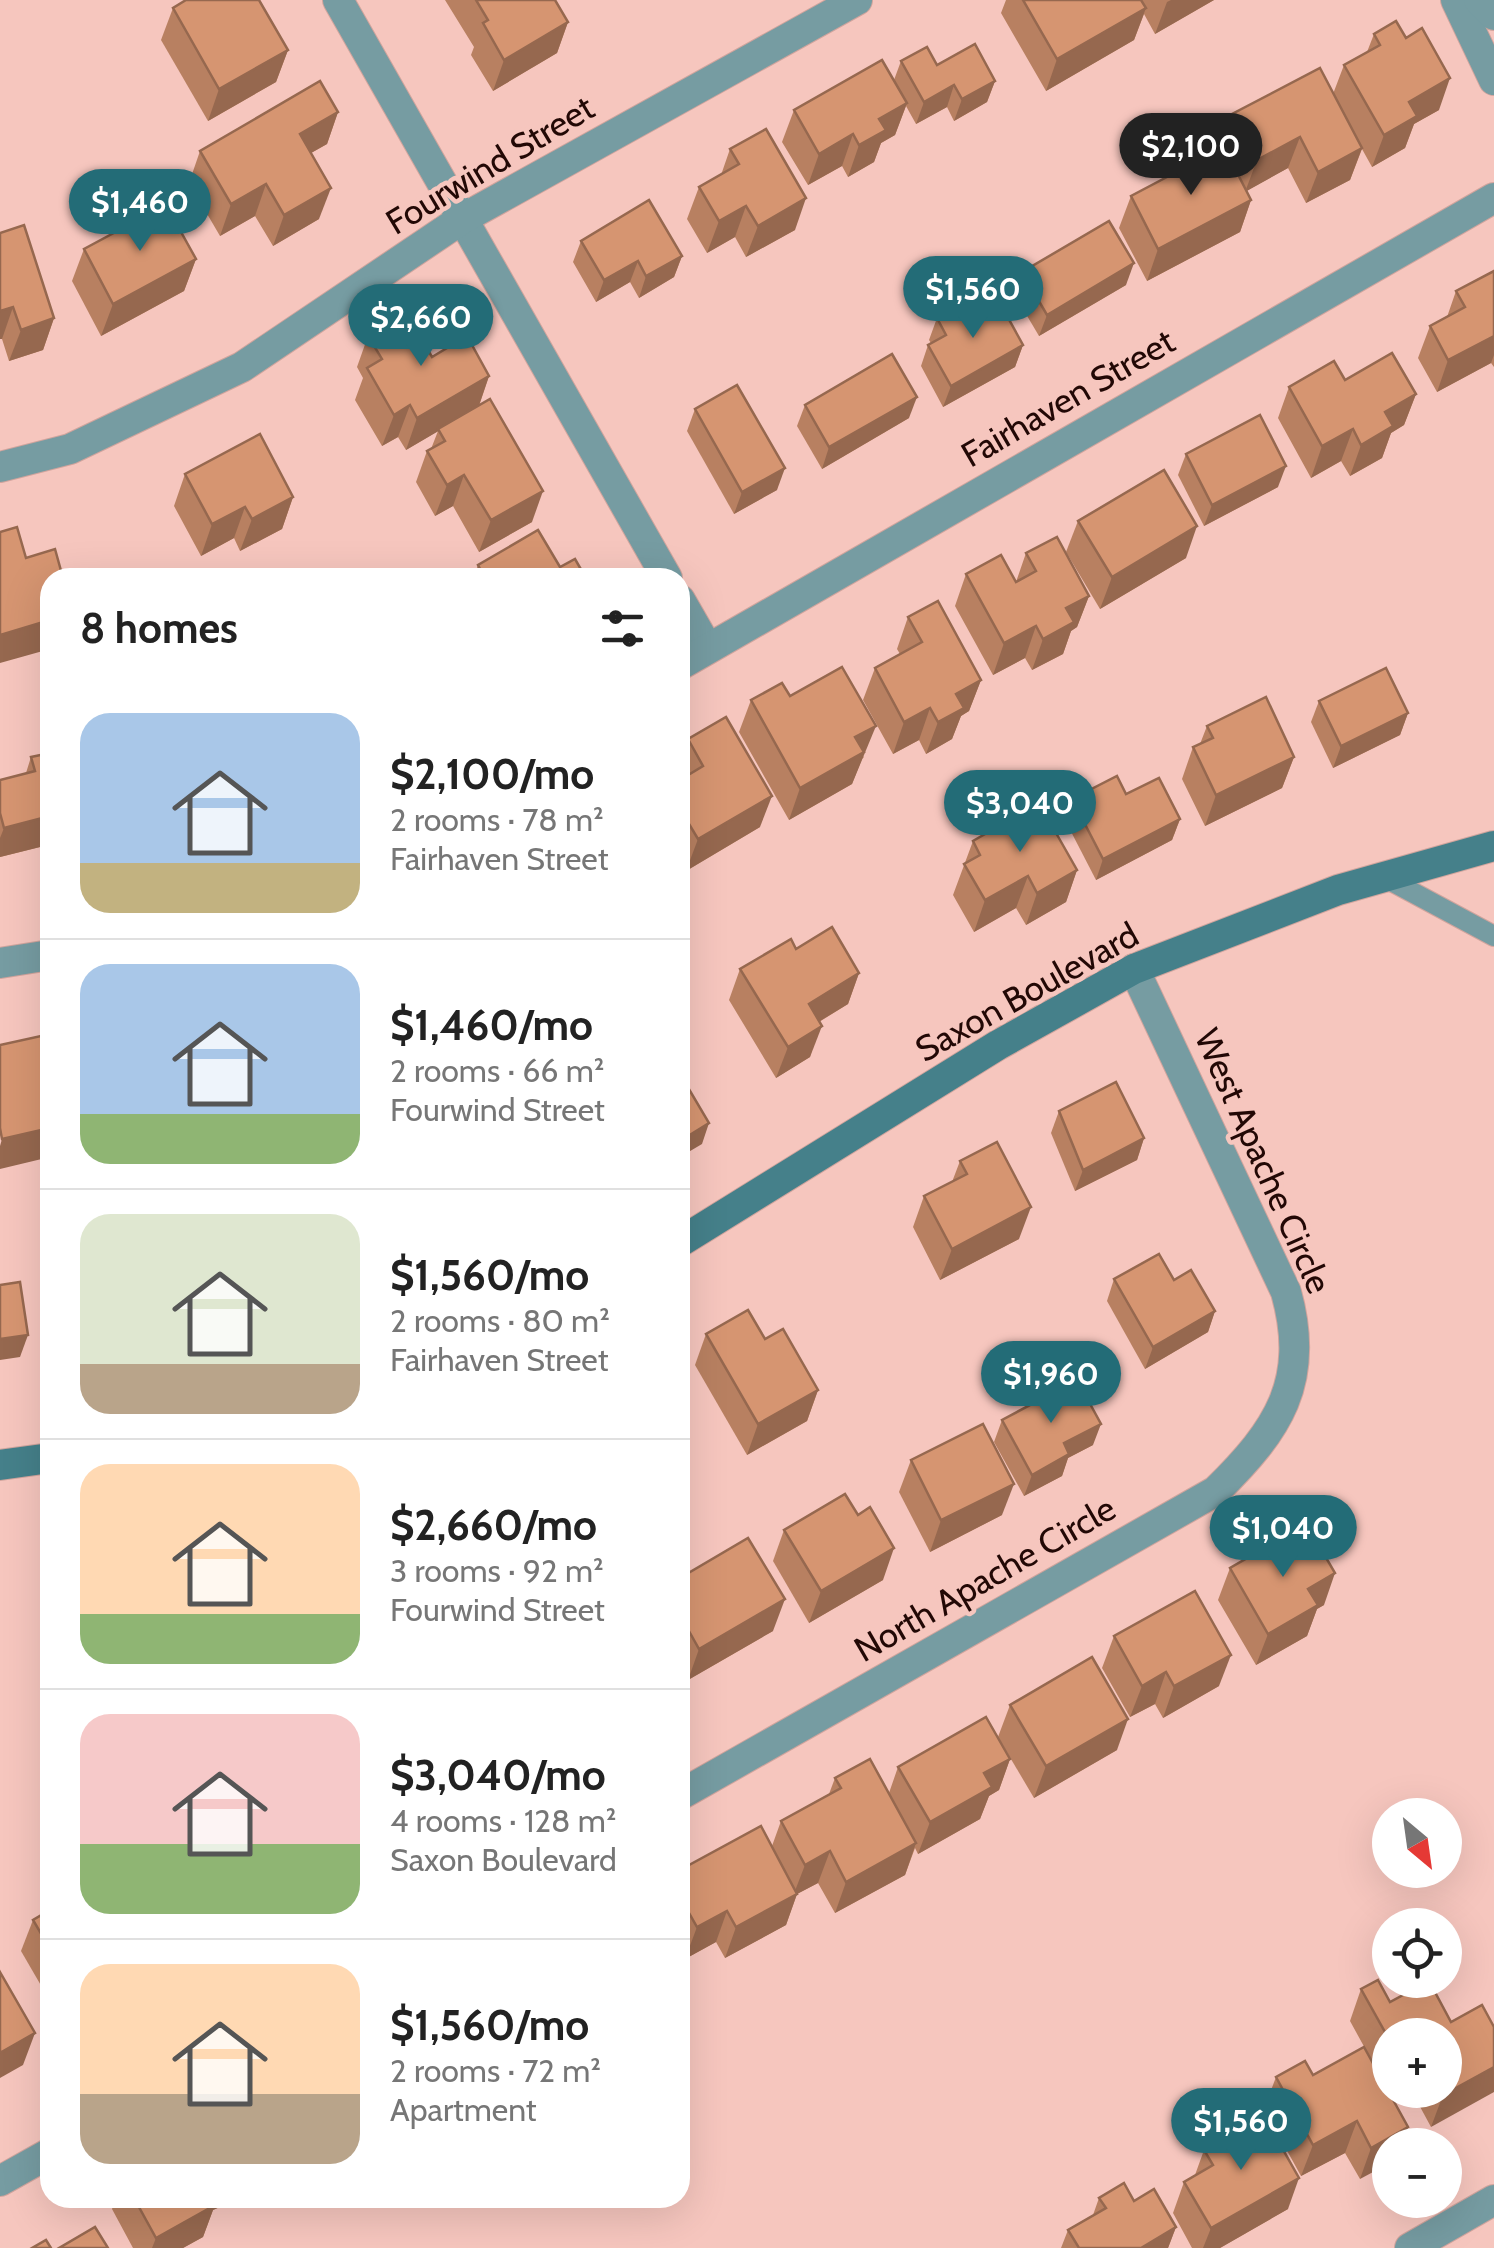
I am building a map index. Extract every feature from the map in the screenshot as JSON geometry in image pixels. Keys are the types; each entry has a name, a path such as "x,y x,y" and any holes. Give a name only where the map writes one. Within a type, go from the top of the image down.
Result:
{"main road":[{"name":"Saxon Boulevard","path":"690,1236 998,1045 1134,969 1382,876 1494,846"},
{"path":"0,1465 40,1459"}],"street":[{"path":"338,0 661,568"},
{"name":"Fourwind Street","path":"0,467 70,449 242,367 462,219 857,0"},
{"path":"1456,0 1494,80"},
{"path":"1479,0 1494,15"},
{"name":"Fairhaven Street","path":"690,658 1494,198"},
{"path":"690,617 707,647"},
{"path":"0,962 40,957"},
{"name":"West Apache Circle","path":"1134,969 1286,1292 1295,1322 1292,1390"},
{"name":"North Apache Circle","path":"690,1789 1216,1491 1261,1446 1292,1390"},
{"path":"0,2182 40,2159"},
{"path":"1410,2248 1494,2200"}],"lane":[{"path":"1382,876 1494,936"}],"building":[{"path":"186,0 259,0 288,50 219,89 173,8"},
{"path":"476,0 555,0 568,22 504,60 483,23 488,20"},
{"path":"1023,0 1141,0 1146,8 1057,59"},
{"path":"1396,21 1406,38 1422,28 1450,78 1409,102 1417,116 1384,135 1344,65 1380,45 1374,34"},
{"path":"975,44 995,81 962,99 954,85 924,102 901,61 927,47 937,65"},
{"path":"882,60 907,103 879,119 886,130 859,145 853,134 819,154 794,110"},
{"path":"1320,68 1362,148 1318,172 1300,137 1257,160 1232,114"},
{"path":"320,81 338,112 300,134 331,188 284,215 266,184 231,204 200,151"},
{"path":"766,129 806,198 758,226 746,206 719,221 699,187 739,164 730,149"},
{"path":"1224,147 1251,200 1158,249 1131,196"},
{"path":"649,200 682,256 646,276 638,261 604,280 581,241"},
{"path":"166,205 196,259 113,304 84,249"},
{"path":"1109,221 1134,263 1047,315 1022,272"},
{"path":"24,225 54,318 21,330 13,307 0,311 0,233"},
{"path":"1494,271 1494,336 1448,360 1430,326 1465,307 1456,291"},
{"path":"970,300 979,317 1001,305 1023,345 951,386 928,345 946,335 937,318"},
{"path":"407,314 432,357 467,336 489,376 417,418 410,405 394,415 367,368 382,359 368,336"},
{"path":"1392,353 1416,394 1385,412 1393,426 1361,445 1353,429 1322,446 1289,387 1334,361 1345,380"},
{"path":"892,354 917,397 829,447 805,405"},
{"path":"737,385 785,468 742,492 695,409"},
{"path":"490,399 543,491 491,520 464,475 447,485 427,451 445,441 438,429"},
{"path":"1260,415 1286,466 1212,505 1186,454"},
{"path":"260,434 293,497 252,519 245,507 212,524 185,474"},
{"path":"1164,470 1197,526 1112,577 1078,521"},
{"path":"17,527 26,558 55,549 60,568 40,568 40,623 0,635 0,532"},
{"path":"538,530 560,567 575,559 580,568 480,568 478,565"},
{"path":"1057,537 1089,596 1066,608 1074,622 1043,639 1036,626 1004,643 966,574 1001,555 1016,582 1036,571 1026,553"},
{"path":"938,601 981,680 956,694 964,708 938,722 930,708 904,722 875,668 922,642 908,617"},
{"path":"842,667 876,726 855,737 864,752 800,788 751,700 782,683 790,696"},
{"path":"1386,668 1408,713 1341,746 1319,701"},
{"path":"1266,697 1294,757 1216,795 1193,747 1213,738 1207,726"},
{"path":"726,717 772,796 698,839 690,826 690,774 703,766 690,738"},
{"path":"40,755 40,819 4,828 0,780 35,771 31,757"},
{"path":"1117,776 1126,794 1159,778 1180,819 1103,859 1072,799"},
{"path":"1039,803 1077,870 1037,893 1028,876 985,900 964,864 980,855 973,841"},
{"path":"832,927 859,973 809,1004 822,1026 788,1047 740,969 791,939 796,949"},
{"path":"40,1036 40,1130 2,1139 0,1045"},
{"path":"1116,1082 1144,1138 1083,1170 1059,1111"},
{"path":"690,1091 709,1123 690,1135"},
{"path":"997,1142 1031,1207 952,1249 924,1196 967,1174 960,1161"},
{"path":"1159,1254 1174,1280 1191,1270 1215,1311 1153,1347 1114,1279"},
{"path":"20,1282 28,1335 0,1339 0,1285"},
{"path":"748,1310 765,1339 783,1329 818,1390 758,1424 706,1334"},
{"path":"1077,1380 1101,1424 1064,1443 1069,1454 1032,1475 1002,1420"},
{"path":"983,1424 1014,1484 941,1520 911,1460"},
{"path":"845,1494 858,1515 870,1507 894,1548 821,1591 784,1530"},
{"path":"1311,1532 1335,1573 1308,1589 1318,1605 1268,1634 1230,1568 1275,1542 1280,1550"},
{"path":"748,1538 785,1599 699,1649 690,1633 690,1572"},
{"path":"1195,1591 1231,1655 1174,1686 1166,1672 1142,1686 1114,1636"},
{"path":"1092,1657 1128,1719 1046,1766 1010,1705"},
{"path":"986,1717 1010,1759 984,1773 992,1787 930,1822 898,1767"},
{"path":"870,1759 916,1843 846,1882 830,1851 805,1865 781,1821 841,1788 835,1778"},
{"path":"761,1826 797,1894 736,1927 727,1911 697,1927 690,1915 690,1865"},
{"path":"0,1972 35,2033 0,2053"},
{"path":"1372,1983 1372,1998 1388,1998 1390,2002 1397,1998 1438,1998 1449,2018 1377,2018 1361,1989"},
{"path":"1482,2005 1494,2027 1494,2067 1462,2085 1462,2018 1458,2018"},
{"path":"1364,2047 1372,2062 1372,2108 1398,2108 1408,2127 1372,2128 1371,2148 1357,2121 1313,2145 1276,2077 1305,2061 1313,2075"},
{"path":"1264,2116 1299,2178 1211,2228 1184,2182 1213,2165 1204,2150"},
{"path":"1124,2183 1134,2201 1154,2189 1176,2227 1141,2248 1079,2248 1068,2230 1106,2208 1099,2198"},
{"path":"140,2208 210,2208 156,2238"},
{"path":"95,2227 108,2248 59,2248"},
{"path":"46,2240 51,2248 32,2248"}]}
